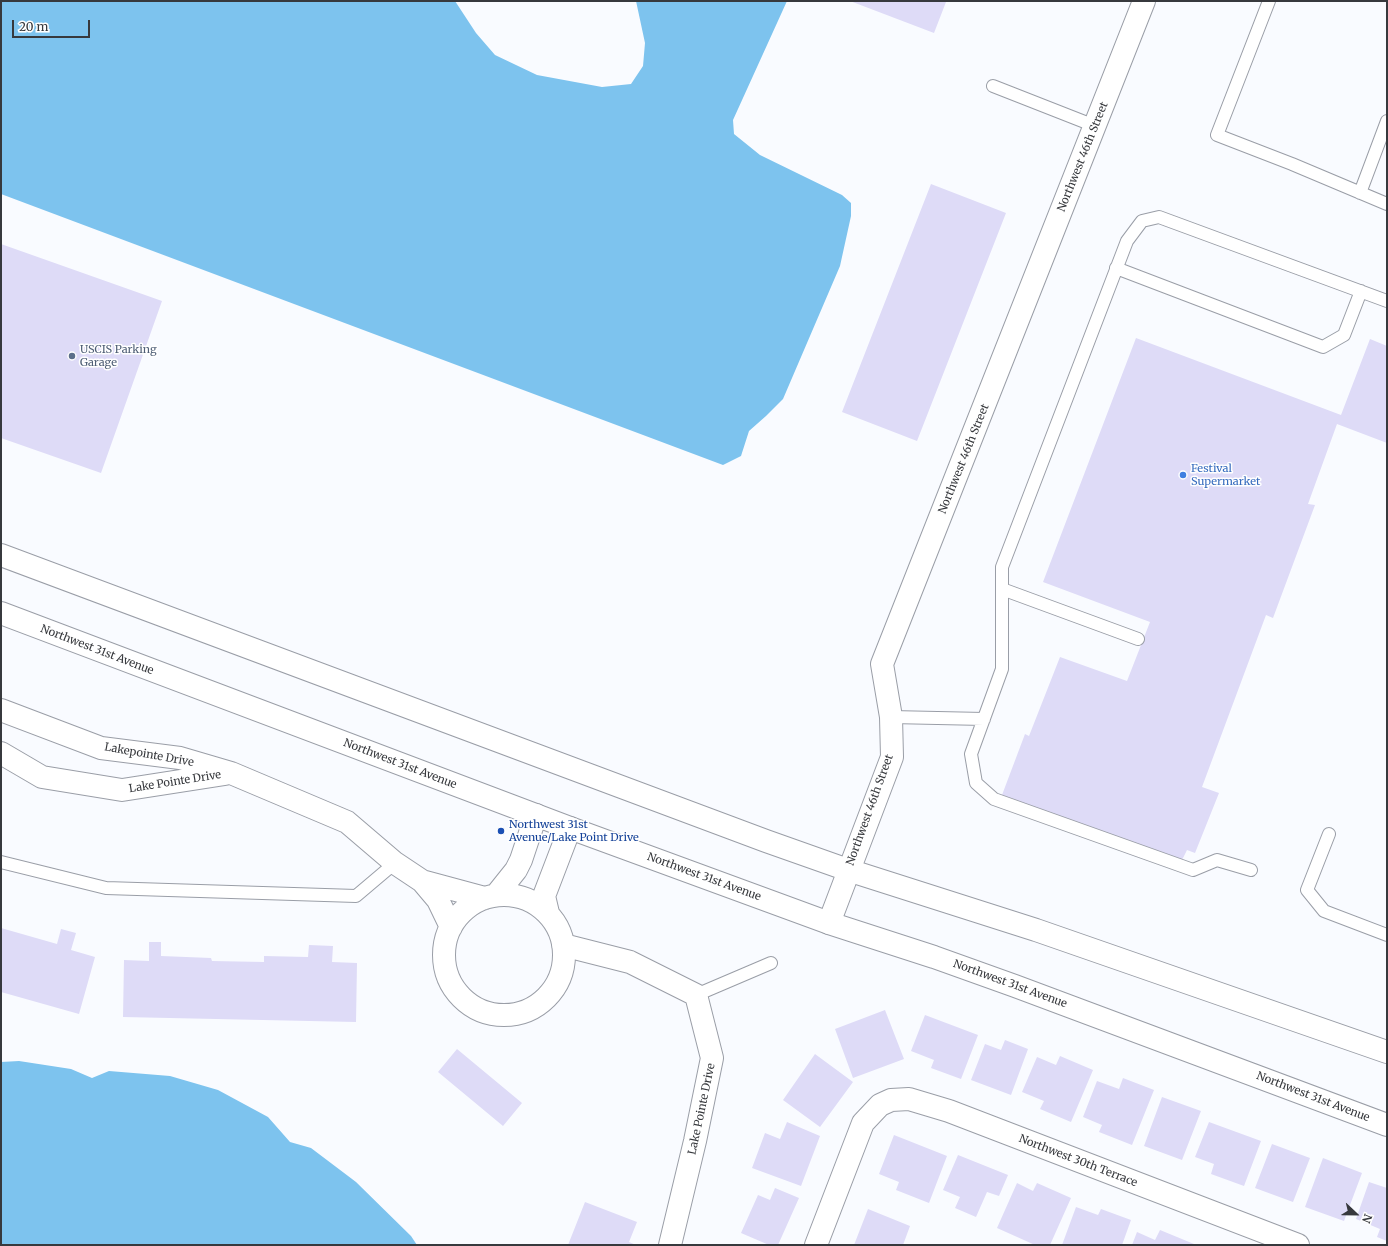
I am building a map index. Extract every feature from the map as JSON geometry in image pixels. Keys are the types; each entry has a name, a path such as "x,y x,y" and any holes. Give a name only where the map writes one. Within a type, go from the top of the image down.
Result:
{"street":[{"name":"Northwest 46th Street","path":"829,923 892,757 891,717 882,664 1144,1"},
{"path":"1,555 587,775 848,870 1036,930 1387,1052"},
{"name":"Northwest 31st Avenue","path":"1,613 570,828 829,923 934,957 1015,986 1387,1126"},
{"name":"Lakepointe Drive","path":"1,710 101,748 180,758 231,773"},
{"name":"Lake Pointe Drive","path":"1,753 42,777 122,790 231,773 347,822 395,863 422,881 438,900 451,927"},
{"path":"491,896 516,870 521,860 536,815"},
{"path":"548,913 544,896 570,828"},
{"name":"Lake Pointe Drive","path":"422,881 491,896"},
{"path":"514,895 528,899 548,913 559,929 564,953 561,975 551,992 532,1009 516,1014 495,1015 480,1010 463,999 455,990 446,971 444,955 446,938 451,927 464,910 475,902 491,896 514,895"},
{"path":"562,945 630,962 696,995"},
{"name":"Lake Pointe Drive","path":"670,1245 695,1141 712,1058 696,995"},
{"name":"Northwest 30th Terrace","path":"816,1245 863,1123 880,1105 891,1100 909,1099 949,1111 1298,1245"}],"lane":[{"path":"1269,1 1217,135 1292,164 1387,204"},
{"path":"993,86 1095,126"},
{"path":"1360,193 1387,121"},
{"path":"1251,870 1217,860 1193,870 994,799 976,783 971,754 1002,669 1002,567 1126,241 1142,221 1160,217 1387,301"},
{"path":"1116,268 1323,347 1344,335 1361,291"},
{"path":"1002,589 1138,640"},
{"path":"891,717 984,719"},
{"path":"1329,834 1307,890 1324,911 1387,935"},
{"path":"1,862 106,888 356,896 395,863"},
{"path":"696,995 772,963"}],"water":[{"path":"1,1 455,1 476,33 495,55 537,75 602,87 631,84 643,66 645,43 636,1 787,1 733,120 734,134 760,155 842,195 851,203 851,216 840,266 783,399 749,431 741,456 723,465 1,194"},
{"path":"19,1061 71,1069 92,1078 109,1071 170,1076 218,1090 268,1117 290,1142 311,1148 356,1182 411,1236 417,1245 1,1245 1,1062"}],"building":[{"path":"850,1 943,1 946,2 934,33"},
{"path":"931,184 1006,213 917,441 842,412"},
{"name":"USCIS Parking Garage","path":"1,244 162,301 101,473 1,438"},
{"path":"1136,338 1341,415 1370,339 1387,346 1387,443 1337,424 1308,504 1315,505 1273,618 1266,615 1202,787 1219,793 1195,853 1187,850 1181,862 1002,795 1025,734 1029,736 1060,657 1127,681 1150,622 1043,582"},
{"path":"1,928 57,944 61,929 76,933 71,950 95,957 79,1014 1,992"},
{"path":"149,942 161,942 161,956 211,958 212,961 264,962 264,956 308,957 309,945 333,946 332,962 357,963 356,1022 123,1017 124,960 149,961"},
{"path":"885,1010 904,1059 853,1078 835,1029"},
{"path":"925,1015 978,1035 961,1079 931,1068 934,1060 911,1051"},
{"path":"1005,1040 1028,1049 1011,1095 971,1080 985,1044 1001,1050"},
{"path":"457,1049 522,1103 503,1126 438,1072"},
{"path":"815,1054 853,1082 820,1127 783,1100"},
{"path":"1060,1056 1093,1070 1071,1122 1040,1109 1044,1101 1022,1092 1037,1057 1056,1065"},
{"path":"1123,1078 1154,1090 1132,1145 1099,1132 1102,1125 1083,1117 1097,1081 1119,1089"},
{"path":"1162,1097 1201,1111 1182,1160 1144,1146"},
{"path":"787,1122 820,1136 801,1186 752,1168 765,1133 780,1139"},
{"path":"1209,1122 1261,1141 1244,1186 1211,1174 1214,1164 1195,1157"},
{"path":"894,1135 947,1156 929,1203 896,1190 899,1182 879,1174"},
{"path":"1272,1144 1310,1158 1293,1202 1255,1188"},
{"path":"958,1155 1008,1175 999,1196 987,1192 976,1217 955,1208 960,1197 943,1190"},
{"path":"1323,1158 1362,1173 1344,1221 1305,1207"},
{"path":"1369,1182 1387,1188 1387,1241 1377,1237 1380,1229 1356,1219"},
{"path":"1017,1183 1033,1191 1037,1183 1071,1198 1050,1245 1035,1245 997,1228"},
{"path":"775,1188 799,1198 778,1245 769,1245 741,1233 758,1195 770,1200"},
{"path":"585,1202 637,1222 629,1242 636,1245 568,1245"},
{"path":"1076,1207 1098,1215 1101,1209 1131,1220 1122,1245 1062,1245"},
{"path":"868,1209 910,1226 903,1245 854,1245"},
{"path":"1160,1230 1194,1244 1132,1245 1137,1232 1155,1240"}],"place":[{"name":"USCIS Parking Garage","path":"72,356"},
{"name":"Festival Supermarket","path":"1183,475"},
{"name":"Northwest 31st Avenue/Lake Point Drive","path":"501,831"}]}
